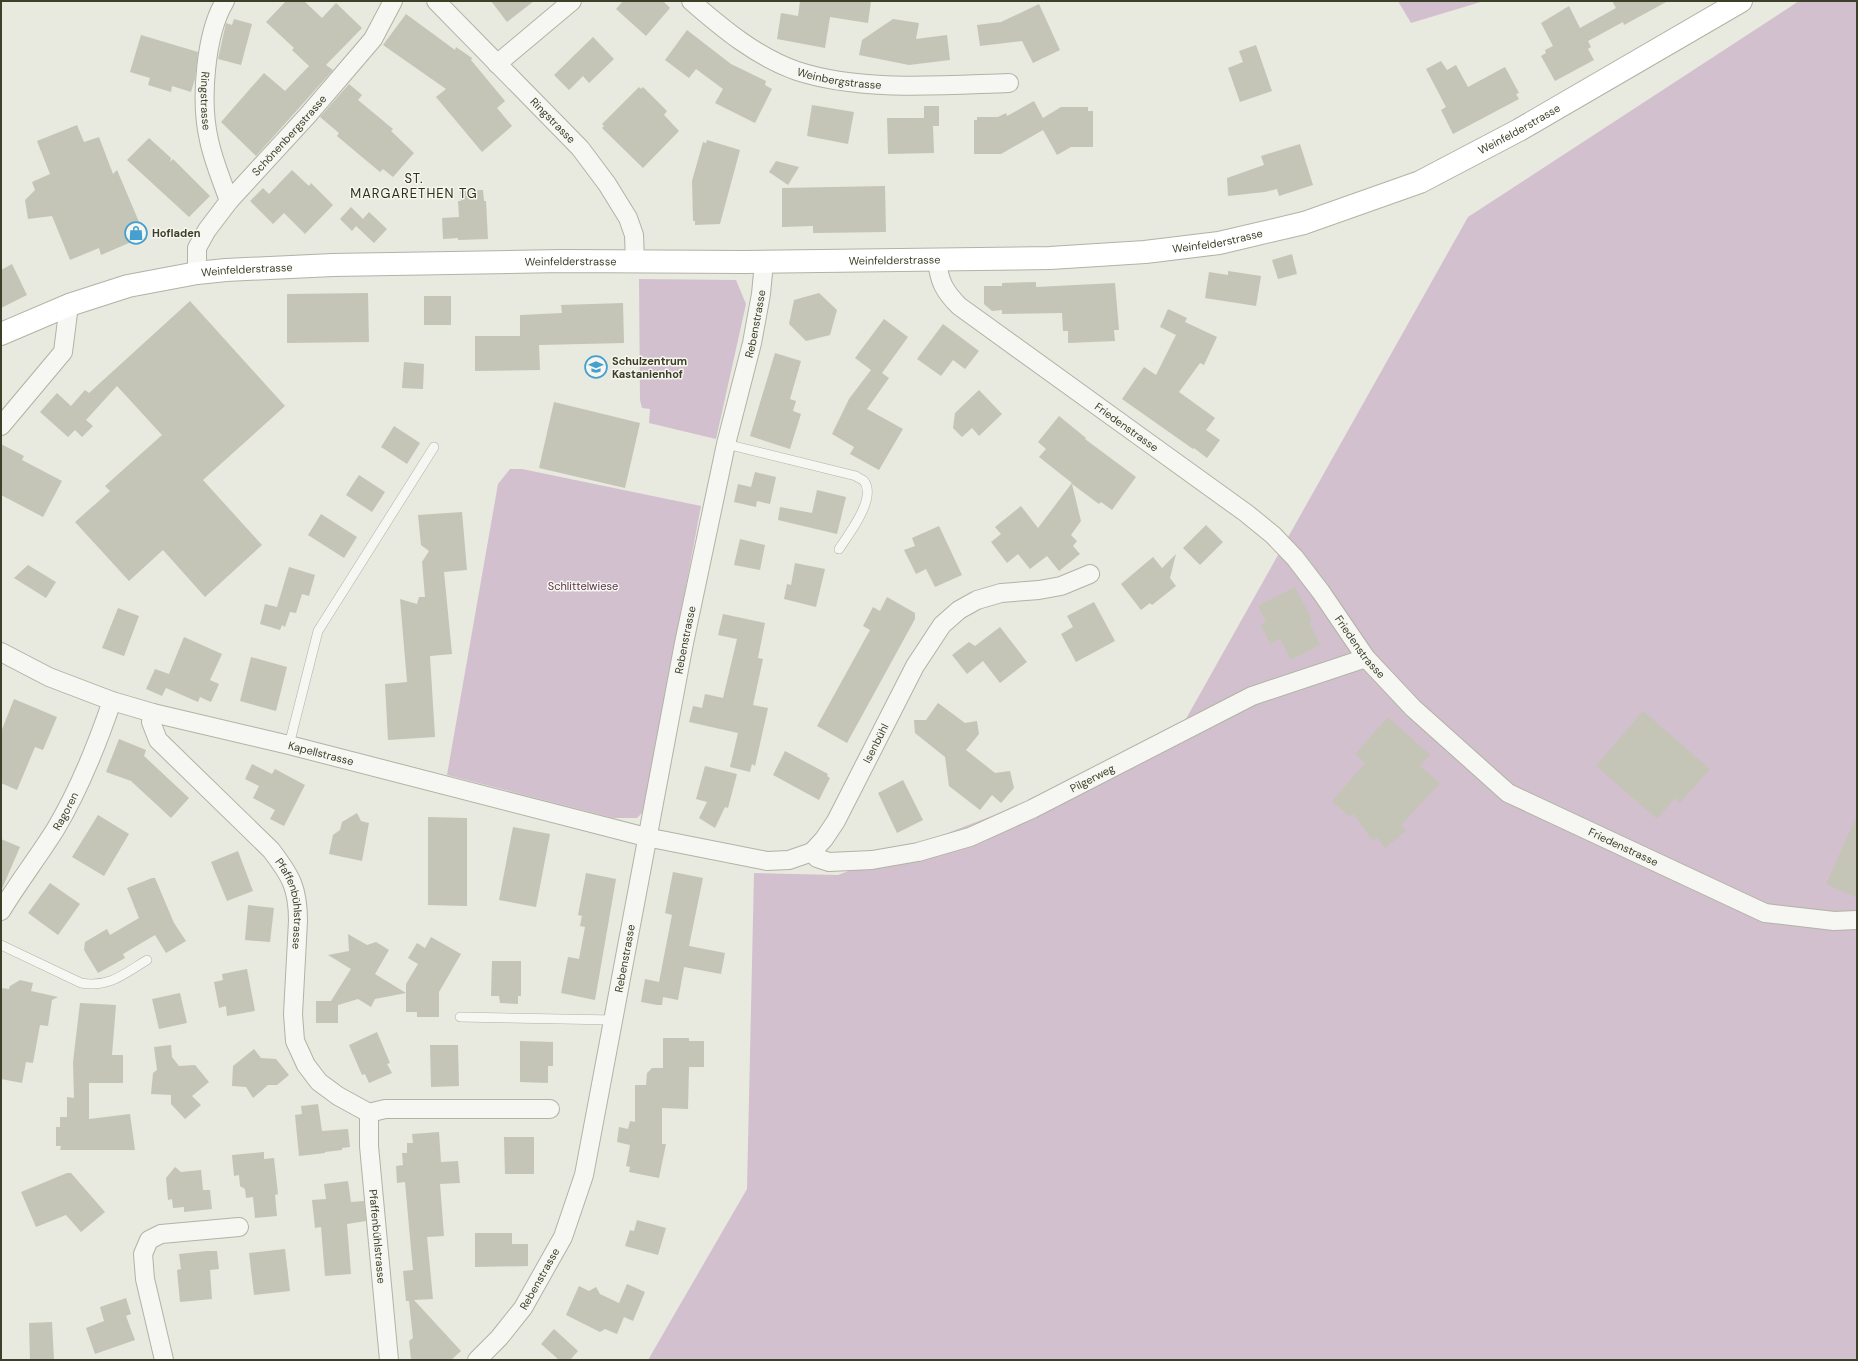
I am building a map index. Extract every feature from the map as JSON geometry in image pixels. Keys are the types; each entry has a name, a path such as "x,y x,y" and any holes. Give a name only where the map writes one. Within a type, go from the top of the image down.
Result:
{"main road":[{"name":"Weinfelderstrasse","path":"1,334 69,305 128,286 197,273 333,265 635,261 764,262 1050,258 1145,252 1219,244 1304,223 1420,182 1520,130 1742,1"}],"street":[{"name":"Ringstrasse","path":"225,1 221,8 210,44 205,97 209,140 229,201"},
{"name":"Schönenbergstrasse","path":"197,273 197,248 207,230 229,201 308,115 373,39 393,1"},
{"name":"Ringstrasse","path":"436,1 580,148 607,184 628,218 634,235 635,261"},
{"path":"497,64 572,1"},
{"name":"Weinbergstrasse","path":"691,1 720,26 752,49 797,70 836,80 888,84 1009,83"},
{"name":"Friedenstrasse","path":"938,260 938,269 946,292 959,306 1273,535 1295,558 1321,592 1366,658 1413,708 1508,793 1765,913 1834,921 1857,920"},
{"name":"Rebenstrasse","path":"477,1360 499,1338 522,1308 563,1237 584,1175 614,1020 646,837 684,643 726,444 752,343 761,294 764,262"},
{"path":"1,426 63,352 69,305"},
{"name":"Isenbühl","path":"646,837 768,861 789,860 812,852 824,839 836,821 915,666 942,625 959,610 977,600 1002,593 1061,586 1090,574"},
{"name":"Kapellstrasse","path":"1,652 49,677 112,701 153,713 289,744 646,837"},
{"name":"Pilgerweg","path":"812,852 817,858 828,862 872,860 918,852 970,837 1032,809 1252,696 1366,658"},
{"name":"Ragoren","path":"1,911 55,830 72,798 100,736 112,701"},
{"name":"Pfaffenbühlstrasse","path":"153,713 151,722 158,740 271,850 285,869 294,885 298,907 293,1014 295,1041 306,1065 319,1082 338,1096 369,1113 369,1146 388,1360"},
{"path":"369,1113 386,1109 550,1109"},
{"path":"164,1360 145,1279 142,1254 149,1240 161,1234 239,1227"}],"lane":[{"path":"726,444 856,476 864,481 868,491 867,501 855,526 839,548"},
{"path":"289,744 318,631 434,447"},
{"path":"1,945 81,983 92,985 104,984 116,979 147,960"},
{"path":"460,1017 614,1020"}],"green space":[{"path":"1398,1 1484,1 1411,23"},
{"path":"1799,1 1857,1 1857,1360 648,1360 747,1189 754,873 838,875 1182,743 1178,733 1468,217"},
{"path":"639,279 736,280 746,304 716,439 649,423 650,409 642,408 640,400"},
{"name":"Schlittelwiese","path":"510,469 522,469 701,506 644,811 637,818 613,818 447,775 498,484"}],"building":[{"path":"286,1 304,1 322,18 336,3 362,28 326,65 333,70 256,156 221,122 264,73 285,91 309,66 292,50 294,48 266,22"},
{"path":"491,1 534,1 507,22"},
{"path":"623,1 663,1 670,8 646,36 616,9"},
{"path":"800,1 871,1 868,23 830,17 825,48 777,39 781,13 798,16"},
{"path":"1612,1 1668,1 1624,25 1623,22 1588,41 1591,47 1588,49 1594,60 1555,81 1541,56 1546,53 1545,50 1553,46 1541,23 1569,6 1580,28 1616,8"},
{"path":"1039,4 1060,50 1033,63 1022,41 980,46 977,25 1001,22"},
{"path":"406,14 455,50 456,47 472,58 471,60 505,101 497,108 512,126 482,152 436,97 446,89 383,45"},
{"path":"234,19 252,24 241,65 218,59 226,23 232,25"},
{"path":"893,19 919,23 916,39 947,35 950,60 909,65 859,55 862,40"},
{"path":"687,30 731,64 766,81 765,85 772,89 755,123 715,103 723,89 696,69 689,78 665,60"},
{"path":"141,35 198,52 195,79 191,92 172,86 171,92 148,85 150,78 130,72"},
{"path":"593,37 614,59 589,83 583,76 569,90 554,75"},
{"path":"1256,45 1272,91 1240,102 1228,68 1243,62 1239,51"},
{"path":"1441,61 1447,70 1456,65 1468,87 1505,67 1519,93 1516,94 1519,99 1453,134 1441,110 1446,107 1426,69"},
{"path":"349,84 362,95 358,100 393,129 391,131 414,153 393,177 383,169 380,172 337,136 339,133 320,117"},
{"path":"639,87 641,89 643,87 667,111 664,115 679,131 643,168 602,128 604,126 602,124"},
{"path":"1034,101 1043,118 1061,107 1088,107 1088,111 1093,111 1093,147 1071,147 1057,155 1043,130 1001,154 974,154 974,120 977,120 977,117 998,117 1006,113 1007,116"},
{"path":"812,105 854,112 848,144 807,136"},
{"path":"924,106 939,106 939,126 933,126 934,153 888,154 887,118 924,118"},
{"path":"77,125 84,142 99,137 113,174 117,170 145,236 101,255 99,248 70,260 52,216 28,219 25,200 35,190 32,182 50,174 37,141"},
{"path":"149,138 171,158 170,162 173,159 210,196 189,217 127,160"},
{"path":"707,140 740,150 720,224 695,225 695,221 693,221 692,181 703,142 706,143"},
{"path":"1300,144 1313,185 1279,196 1277,189 1265,192 1228,196 1227,178 1264,165 1261,156"},
{"path":"776,161 799,167 788,185 769,172"},
{"path":"292,170 309,186 311,183 333,205 305,234 284,213 273,224 250,201 263,188 269,194"},
{"path":"885,186 886,232 813,233 813,226 782,227 782,188"},
{"path":"483,190 484,201 486,201 488,239 443,239 442,218 459,217 458,201 461,201 460,191"},
{"path":"351,207 363,219 369,212 387,229 374,243 356,226 352,231 340,219"},
{"path":"1292,254 1297,274 1278,279 1272,260"},
{"path":"12,264 27,295 1,308 1,270"},
{"path":"1228,271 1261,276 1256,306 1205,298 1209,272 1228,275"},
{"path":"1036,282 1036,287 1115,283 1119,330 1114,330 1115,341 1068,343 1068,331 1063,331 1062,313 1002,314 1002,310 992,311 984,304 984,286 1002,286 1002,283"},
{"path":"368,293 369,342 287,343 287,294"},
{"path":"819,293 837,310 830,335 806,341 789,324 794,300"},
{"path":"424,296 451,296 451,325 424,325"},
{"path":"190,301 285,406 203,480 262,545 205,597 163,550 129,581 75,522 110,491 105,486 162,435 117,386 86,420 93,426 82,437 75,430 68,437 40,412 57,393 71,406 85,390 89,393"},
{"path":"623,303 624,343 539,345 540,370 475,371 475,336 520,336 520,315 562,313 561,305"},
{"path":"1168,309 1187,318 1185,322 1217,337 1204,365 1200,363 1179,392 1215,418 1206,430 1220,440 1207,458 1122,399 1144,367 1156,375 1176,335 1160,327"},
{"path":"884,319 908,337 882,373 889,378 867,409 903,429 879,470 850,454 854,447 832,434 849,399 871,370 855,358"},
{"path":"943,324 979,351 965,369 953,360 941,376 917,359"},
{"path":"775,353 801,361 790,399 796,401 793,411 801,414 790,449 750,436"},
{"path":"404,362 424,364 423,389 402,388"},
{"path":"979,390 1002,414 979,436 972,428 962,437 953,428 955,413"},
{"path":"554,402 640,423 625,488 539,468"},
{"path":"1059,416 1086,438 1085,439 1136,477 1112,510 1101,502 1099,504 1072,484 1081,521 1071,535 1077,541 1073,546 1080,554 1059,571 1047,556 1030,569 1018,554 1007,563 991,542 1001,534 995,527 1021,506 1038,528 1072,483 1039,457 1046,449 1038,442"},
{"path":"394,426 420,443 407,464 381,447"},
{"path":"1,444 24,456 22,460 62,481 43,517 1,495"},
{"path":"755,472 776,477 770,504 757,501 756,507 734,502 738,484 751,487"},
{"path":"359,475 385,492 372,512 346,495"},
{"path":"817,490 846,497 837,534 778,520 780,507 812,513"},
{"path":"462,512 467,570 444,572 452,654 430,656 435,737 388,740 385,684 407,682 400,599 417,604 419,597 425,597 422,562 429,551 421,545 418,515"},
{"path":"321,514 357,537 344,558 308,535"},
{"path":"1206,525 1223,542 1200,565 1183,548"},
{"path":"939,526 962,575 935,587 926,569 916,574 904,550 915,546 912,538"},
{"path":"740,539 765,545 760,570 734,565"},
{"path":"1176,554 1170,578 1176,586 1152,605 1150,603 1141,610 1121,584 1153,557 1162,568"},
{"path":"795,563 825,569 816,607 784,599 787,584 791,585"},
{"path":"28,565 56,582 46,598 14,578"},
{"path":"289,567 315,575 309,596 302,594 296,613 290,612 285,627 282,625 280,630 260,624 265,604 277,607"},
{"path":"1295,587 1312,620 1309,622 1320,645 1291,660 1280,639 1270,644 1261,625 1266,622 1258,606"},
{"path":"887,597 915,613 915,619 847,743 817,726 870,630 863,626 873,607 880,611"},
{"path":"1094,602 1115,641 1076,662 1061,634 1073,627 1067,616"},
{"path":"118,608 139,616 124,656 102,648"},
{"path":"723,614 765,623 758,658 763,659 753,705 768,708 755,766 752,764 750,772 730,767 738,733 689,722 693,706 702,708 705,694 723,698 737,639 718,635"},
{"path":"1000,627 1027,662 1000,683 983,661 967,674 952,655 969,642 975,646"},
{"path":"184,637 222,654 210,680 219,684 211,702 200,697 198,702 166,688 162,696 146,689 155,669 169,674"},
{"path":"251,657 287,667 276,711 240,701"},
{"path":"14,699 57,717 43,750 35,747 17,790 1,783 1,732"},
{"path":"938,703 965,723 977,721 979,734 966,750 995,773 1010,771 1014,788 1001,803 992,795 980,810 949,786 945,757 915,733 914,720 926,720"},
{"path":"1643,711 1710,769 1680,803 1675,798 1657,819 1596,766"},
{"path":"1388,717 1430,755 1420,766 1440,783 1401,825 1406,831 1385,848 1377,838 1373,841 1353,814 1350,817 1332,801 1365,763 1355,754"},
{"path":"119,739 146,750 144,756 189,798 171,818 131,781 106,772"},
{"path":"785,751 828,774 827,776 830,778 819,800 773,775"},
{"path":"252,764 272,774 275,769 305,785 284,826 270,819 275,810 253,798 259,786 245,779"},
{"path":"705,766 737,774 728,808 725,807 715,828 699,818 707,802 696,799"},
{"path":"903,780 923,820 897,833 878,793"},
{"path":"357,813 361,821 369,823 362,861 329,854 333,835 340,830 342,822"},
{"path":"98,815 129,834 104,876 72,857"},
{"path":"1857,815 1857,898 1826,884"},
{"path":"428,817 467,818 467,906 428,905"},
{"path":"513,827 550,834 536,907 499,900"},
{"path":"1,839 20,847 1,891"},
{"path":"238,851 253,891 227,901 211,862"},
{"path":"673,872 703,878 689,946 725,953 721,974 684,967 678,1000 663,997 662,1005 657,1005 641,1002 645,979 659,982 672,915 665,913"},
{"path":"586,873 616,879 595,1000 561,993 568,957 579,959 585,927 580,926 582,916 578,915"},
{"path":"155,878 174,923 186,941 166,953 155,935 123,954 125,958 98,973 84,950 85,942 107,929 110,935 139,918 127,888"},
{"path":"50,883 80,904 58,935 28,913"},
{"path":"248,905 274,908 270,942 245,940"},
{"path":"348,934 367,945 376,942 389,950 375,974 406,993 375,999 371,1007 358,999 338,1005 338,1023 316,1023 316,1001 331,1001 351,969 328,955 349,951"},
{"path":"431,937 461,954 439,992 439,1017 417,1017 417,1012 406,1012 406,984 418,964 408,958 417,943 425,948"},
{"path":"492,961 521,961 521,996 518,996 518,1004 500,1003 499,996 491,996"},
{"path":"247,969 255,1011 227,1016 226,1006 219,1008 214,982 223,980 222,974"},
{"path":"20,980 33,983 31,991 58,997 52,1000 48,1026 40,1025 33,1063 26,1062 22,1083 1,1079 1,988 9,989 10,986"},
{"path":"180,993 187,1023 159,1029 152,999"},
{"path":"80,1003 116,1005 112,1055 123,1055 123,1083 89,1083 89,1119 130,1114 135,1150 60,1150 61,1146 56,1146 56,1127 60,1127 60,1117 67,1117 67,1097 74,1098 73,1062"},
{"path":"377,1032 390,1063 387,1064 392,1073 369,1083 365,1074 362,1075 349,1045"},
{"path":"663,1038 689,1038 689,1041 704,1041 704,1067 689,1067 688,1109 662,1108 662,1144 666,1144 659,1178 629,1172 630,1167 626,1166 630,1145 617,1142 619,1127 628,1129 630,1121 635,1122 635,1085 646,1085 647,1073 652,1068 663,1068"},
{"path":"520,1041 553,1042 553,1066 548,1066 548,1083 520,1082"},
{"path":"171,1045 172,1057 179,1066 195,1065 209,1082 192,1096 201,1105 185,1119 171,1104 171,1095 151,1094 153,1073 157,1070 154,1047"},
{"path":"430,1045 458,1045 459,1086 431,1087"},
{"path":"254,1049 261,1058 276,1059 289,1075 277,1085 268,1085 253,1098 246,1087 232,1086 233,1066"},
{"path":"318,1104 322,1131 348,1129 350,1147 325,1153 299,1156 295,1115 302,1114 301,1106"},
{"path":"439,1132 441,1162 458,1161 460,1183 440,1184 444,1236 427,1237 433,1299 414,1300 461,1351 451,1360 411,1360 409,1341 413,1338 409,1301 406,1301 403,1271 413,1270 405,1182 397,1183 396,1166 403,1165 402,1153 407,1153 407,1143 413,1143 412,1134"},
{"path":"504,1137 534,1137 534,1174 505,1174"},
{"path":"264,1152 264,1159 274,1158 278,1194 275,1195 277,1216 255,1218 253,1197 246,1198 245,1189 240,1186 239,1175 234,1176 232,1155"},
{"path":"175,1167 181,1172 201,1170 203,1190 210,1190 212,1209 184,1212 184,1207 173,1208 172,1199 168,1200 166,1178"},
{"path":"67,1173 71,1173 105,1212 81,1232 66,1215 36,1227 21,1192"},
{"path":"348,1181 351,1202 364,1201 366,1221 347,1224 351,1274 325,1276 321,1227 315,1228 312,1200 326,1199 324,1184"},
{"path":"637,1220 666,1228 658,1255 625,1246 630,1230 634,1231"},
{"path":"475,1233 512,1233 512,1244 528,1244 528,1266 475,1267"},
{"path":"285,1249 290,1291 254,1295 249,1253"},
{"path":"217,1251 219,1269 210,1270 212,1299 180,1302 177,1270 181,1269 179,1254"},
{"path":"627,1284 645,1292 633,1321 624,1317 617,1334 605,1329 600,1332 566,1315 579,1286 589,1291 596,1287 600,1294 619,1303"},
{"path":"126,1298 131,1314 126,1316 135,1340 95,1354 86,1328 104,1321 100,1307"},
{"path":"52,1322 54,1360 30,1360 29,1323"},
{"path":"554,1329 578,1351 570,1360 559,1360 541,1344"}],"place":[{"name":"Hofladen","path":"136,233"},
{"name":"Schulzentrum Kastanienhof","path":"596,367"}],"district":[{"name":"ST. MARGARETHEN TG","path":"414,186"}]}
